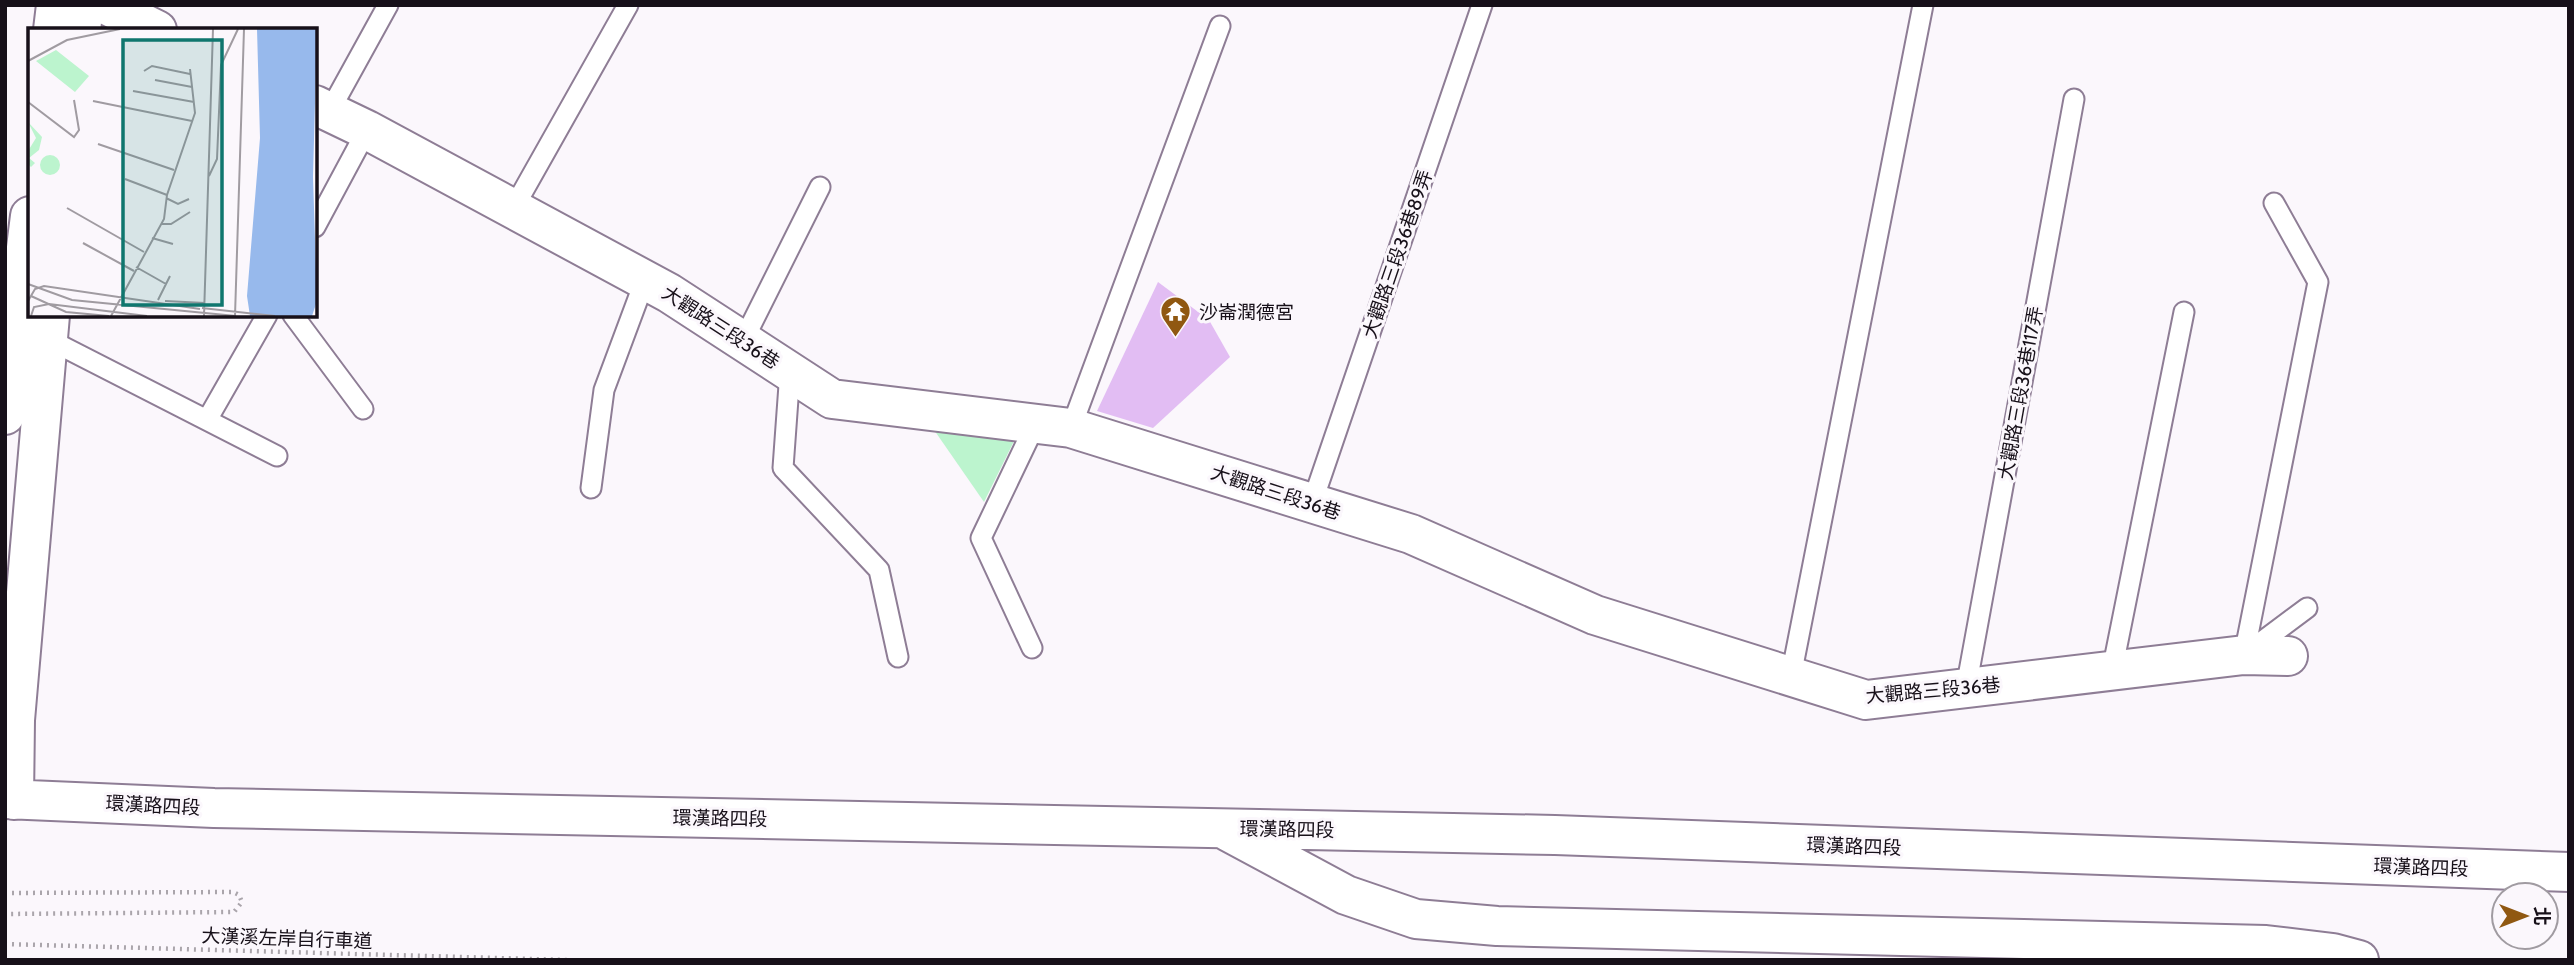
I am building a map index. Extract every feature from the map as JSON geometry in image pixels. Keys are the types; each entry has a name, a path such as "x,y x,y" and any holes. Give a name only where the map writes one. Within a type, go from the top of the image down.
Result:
{"street":[{"path":"53,28 56,5"},
{"path":"81,28 84,5"},
{"path":"106,5 153,28"},
{"name":"大觀路三段36巷","path":"322,109 367,130 645,280 832,399 1054,425 1410,534 1595,615 1866,700 2244,655 2288,656"},
{"path":"5,415 28,232"},
{"path":"9,800 49,327"},
{"path":"5,519 24,519 35,480"},
{"name":"環漢路四段","path":"9,800 214,808 1555,835 2569,872"},
{"path":"1222,828 1346,895 1416,919 1497,926 2266,945 2333,953 2359,960"}],"lane":[{"path":"322,109 388,5"},
{"path":"513,209 628,5"},
{"name":"大觀路三段36巷89弄","path":"1312,503 1482,5"},
{"path":"1791,676 1923,5"},
{"path":"1032,648 981,538 1054,425 1220,26"},
{"name":"大觀路三段36巷117弄","path":"1966,688 2074,99"},
{"path":"317,223 367,130"},
{"path":"743,341 820,187"},
{"path":"2244,655 2318,282 2274,203"},
{"path":"592,488 604,390 645,280"},
{"path":"2112,671 2184,312"},
{"path":"207,420 266,317"},
{"path":"294,317 363,409"},
{"path":"49,327 207,420 277,456"},
{"path":"790,371 783,468 878,570 898,656"},
{"path":"2244,655 2307,608"}],"path":[{"path":"5,893 233,892 239,895 242,902 233,912 5,914"},
{"name":"大漢溪左岸自行車道","path":"5,944 567,960"}],"green space":[{"path":"932,427 1018,433 984,502"}],"building":[{"name":"沙崙潤德宮","path":"1158,282 1209,320 1230,357 1153,428 1097,411"}],"place":[{"name":"沙崙潤德宮","path":"1176,339"}]}
